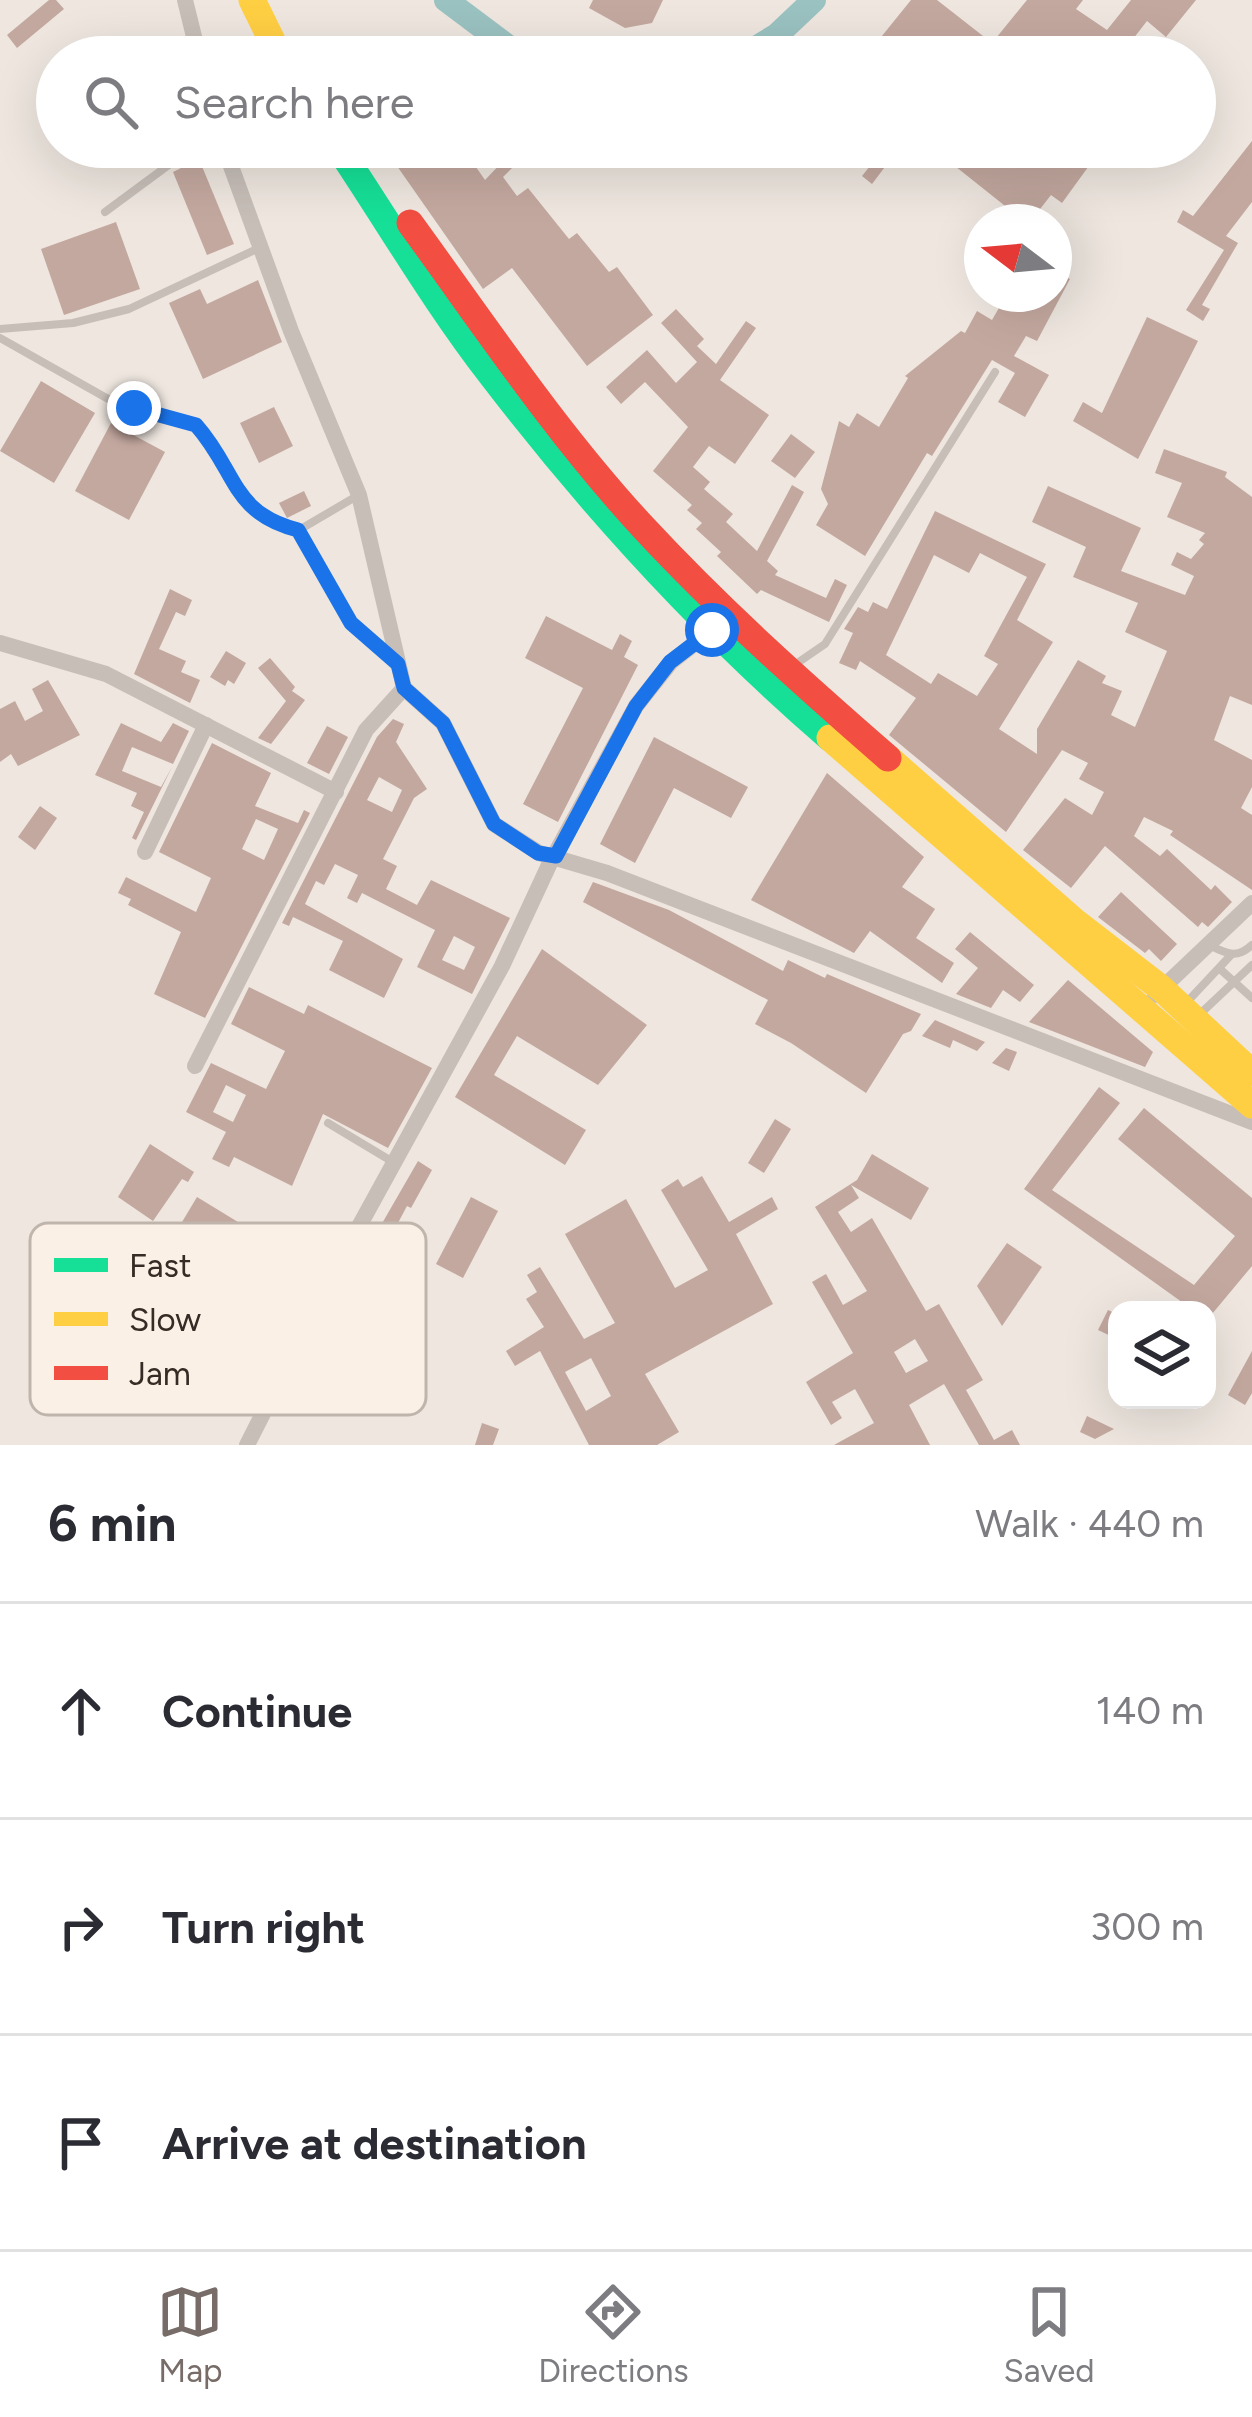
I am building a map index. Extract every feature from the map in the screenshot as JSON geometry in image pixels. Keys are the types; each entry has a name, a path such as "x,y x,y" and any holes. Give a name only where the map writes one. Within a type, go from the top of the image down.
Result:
{"main road":[{"path":"258,9 286,36"},
{"path":"352,168 490,374 589,499 712,630 1252,1073"},
{"path":"374,168 441,269 570,442 640,525 743,631 955,831"},
{"path":"1170,1006 1252,1105"}],"street":[{"path":"185,0 194,36"},
{"path":"231,168 359,495 404,688 443,723 494,824 538,853 1252,1122"},
{"path":"362,1223 636,706 670,662 712,630"},
{"path":"0,643 106,674 336,792"},
{"path":"195,1066 366,730 404,688"},
{"path":"145,852 206,725"},
{"path":"1170,1006 1209,945 1252,904"},
{"path":"247,1445 263,1415"}],"lane":[{"path":"105,212 165,168"},
{"path":"0,328 73,323 129,309 260,248"},
{"path":"0,338 110,400 196,425 255,513 298,530 351,623 398,664"},
{"path":"787,670 825,644 994,372"},
{"path":"298,530 359,495"},
{"path":"1209,945 1231,956 1252,945"},
{"path":"1170,1006 1231,956"},
{"path":"1170,1006 1233,980 1252,965"},
{"path":"1220,968 1252,998"},
{"path":"328,1123 394,1162"}],"building":[{"path":"49,0 56,0 64,9 17,48 7,35"},
{"path":"593,0 663,0 652,23 625,28 589,8"},
{"path":"911,0 937,0 983,36 882,36"},
{"path":"1027,0 1083,0 1076,9 1107,30 1131,0 1196,0 1167,36 1147,21 1135,36 998,36"},
{"path":"1252,141 1252,202 1226,236 1238,243 1202,305 1210,309 1203,321 1186,310 1224,250 1177,222 1183,210 1193,216"},
{"path":"203,168 234,244 207,255 173,172"},
{"path":"398,168 477,168 485,180 496,168 512,168 503,177 517,196 528,188 569,239 577,233 609,272 617,267 653,315 587,366 512,268 483,289"},
{"path":"868,168 884,168 872,184 862,176"},
{"path":"957,168 1087,168 1062,203 1051,195 1044,204 1003,204"},
{"path":"116,222 140,289 64,315 41,249"},
{"path":"258,280 282,342 203,379 169,303 200,289 207,304"},
{"path":"676,309 704,339 697,346 716,364 746,321 756,328 720,380 769,415 735,464 709,446 693,467 710,482 704,489 733,514 726,522 757,551 792,485 804,492 767,561 778,571 775,575 826,598 835,579 847,585 829,622 761,590 757,594 717,556 721,552 696,529 702,523 687,510 692,505 653,471 688,427 645,382 621,404 606,387 647,350 676,383 697,362 661,323"},
{"path":"976,312 992,320 997,312 1052,312 1037,341 1026,336 1014,356 1049,375 1025,417 998,402 1015,373 992,360 932,456 927,453 865,556 816,525 828,504 821,489 839,421 849,427 857,413 879,427 905,376 961,331 965,333"},
{"path":"1147,317 1198,341 1138,459 1073,421 1083,402 1102,413"},
{"path":"41,381 95,413 54,483 0,451"},
{"path":"274,407 293,446 259,463 240,423"},
{"path":"111,423 165,452 129,520 75,491"},
{"path":"791,434 815,452 795,478 771,461"},
{"path":"1164,449 1227,472 1225,477 1252,497 1252,705 1230,696 1214,740 1252,760 1252,787 1241,808 1252,815 1252,890 1170,835 1173,831 1144,817 1134,836 1160,856 1167,849 1211,890 1215,885 1232,902 1208,927 1202,922 1198,927 1105,846 1071,888 1023,850 1065,798 1092,815 1104,792 1079,779 1088,763 1062,750 1006,832 889,735 916,698 860,661 856,670 839,663 853,633 844,629 858,607 868,612 873,602 887,609 935,511 1046,564 1017,620 1053,642 999,729 1037,754 1037,729 1078,660 1106,676 1102,683 1122,691 1111,715 1135,727 1167,651 1125,632 1138,603 1073,577 1086,547 1032,522 1048,486 1141,528 1121,571 1185,595 1194,576 1171,565 1177,552 1191,559 1204,544 1199,540 1205,533 1167,517 1182,483 1155,473","holes":["980,553 1027,577 984,656 998,664 977,696 938,673 931,684 886,655 934,555 969,573"]},
{"path":"304,491 311,506 287,518 279,503"},
{"path":"170,589 192,600 185,616 176,612 159,649 186,661 181,672 200,680 190,703 134,674"},
{"path":"546,616 612,650 620,634 632,641 624,657 638,665 558,822 523,804 583,688 525,658"},
{"path":"226,651 246,663 234,684 228,680 225,686 210,677"},
{"path":"270,658 295,687 292,691 305,700 271,744 258,738 286,701 258,668"},
{"path":"48,680 80,735 18,766 11,754 0,762 0,709 15,701 25,721 43,711 32,689"},
{"path":"393,719 404,724 396,742 427,789 414,798 383,859 397,866 386,889 417,905 431,880 510,918 472,994 417,967 435,930 362,893 357,903 347,898 358,875 335,864 324,885 316,881 305,904 403,959 384,998 329,970 343,941 293,917 289,926 282,923 377,737","holes":["379,777 402,790 392,812 367,800","454,936 475,947 464,970 442,960"]},
{"path":"121,723 161,742 173,723 189,731 173,764 132,747 122,771 161,787 172,767 136,840 132,838 144,812 131,806 137,793 95,775"},
{"path":"327,726 348,737 329,774 307,763"},
{"path":"654,737 748,787 731,818 674,788 635,863 600,844"},
{"path":"212,743 271,773 255,806 298,823 304,810 310,813 205,1018 154,994 181,932 128,905 131,899 118,893 126,877 196,912 211,878 159,852","holes":["256,819 278,829 264,860 242,849"]},
{"path":"827,773 924,857 902,887 935,909 916,938 954,963 942,983 870,931 854,953 751,900"},
{"path":"40,806 57,818 35,850 18,837"},
{"path":"593,882 669,910 783,971 788,960 921,1014 866,1093 755,1024 768,1000 583,902"},
{"path":"1121,892 1177,944 1161,961 1098,917"},
{"path":"970,932 1034,985 1020,1002 1003,990 991,1008 956,994 978,968 955,949"},
{"path":"542,949 647,1025 598,1085 517,1036 494,1075 586,1130 565,1165 455,1097"},
{"path":"1068,980 1153,1052 1145,1067 1029,1022"},
{"path":"249,987 304,1014 308,1005 432,1068 388,1148 323,1114 292,1186 234,1157 229,1167 212,1159 226,1132 186,1112 211,1063 266,1089 285,1051 231,1024","holes":["226,1085 246,1095 233,1122 213,1112"]},
{"path":"935,1020 985,1042 977,1051 953,1040 950,1048 922,1036"},
{"path":"1006,1048 1017,1052 1009,1071 992,1063"},
{"path":"1099,1087 1120,1103 1052,1190 1194,1285 1235,1236 1118,1139 1144,1108 1252,1198 1252,1266 1216,1309 1216,1301 1180,1301 1024,1189"},
{"path":"775,1119 791,1129 764,1173 748,1163"},
{"path":"150,1144 194,1172 188,1182 182,1179 153,1221 118,1197"},
{"path":"872,1154 929,1188 911,1220 851,1185 859,1198 838,1212 851,1232 872,1218 926,1311 939,1304 983,1380 966,1390 994,1440 1012,1430 1020,1445 979,1445 944,1384 909,1405 930,1445 834,1445 874,1423 855,1389 832,1402 842,1418 831,1425 806,1382 853,1353 812,1282 826,1274 843,1305 867,1291 815,1207 857,1180","holes":["915,1339 928,1361 906,1373 894,1352"]},
{"path":"418,1161 432,1170 398,1223 382,1223"},
{"path":"702,1176 729,1222 772,1197 778,1209 736,1234 773,1304 645,1374 679,1432 657,1445 589,1445 540,1351 515,1366 506,1351 544,1327 526,1299 537,1292 527,1275 540,1267 584,1339 615,1323 565,1234 626,1199 675,1288 708,1270 661,1190 678,1179 683,1187","holes":["591,1358 611,1396 586,1411 565,1372"]},
{"path":"197,1197 240,1223 181,1223"},
{"path":"471,1197 498,1211 463,1278 436,1264"},
{"path":"1007,1243 1042,1267 1002,1326 977,1286"},
{"path":"1108,1310 1108,1335 1098,1330"},
{"path":"1252,1351 1252,1393 1245,1405 1228,1395"},
{"path":"1087,1416 1114,1429 1095,1439 1080,1432"},
{"path":"482,1423 499,1429 493,1445 475,1445"}],"waterway":[{"path":"446,0 494,36"},
{"path":"775,36 814,0"}],"traffic: fast":[{"path":"352,168 471,349 570,473 695,611 830,738"}],"traffic: slow":[{"path":"252,0 270,36"},
{"path":"830,738 1252,1105"},
{"path":"888,758 1074,921 1162,989 1252,1073"}],"traffic: jam":[{"path":"410,223 551,417 643,527 762,646 888,758"}],"route":[{"path":"134,408 196,425 255,513 298,530 351,623 398,664 404,688 443,723 494,824 538,853 556,856 636,706 670,662 712,630"}]}
